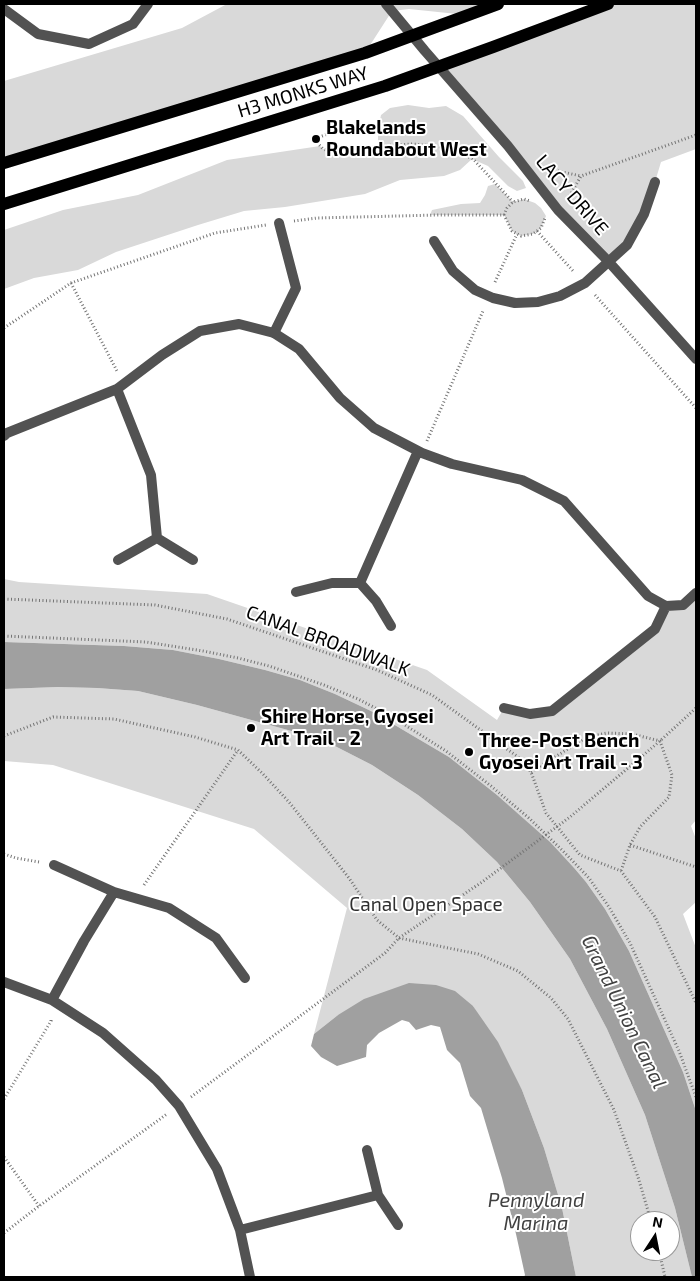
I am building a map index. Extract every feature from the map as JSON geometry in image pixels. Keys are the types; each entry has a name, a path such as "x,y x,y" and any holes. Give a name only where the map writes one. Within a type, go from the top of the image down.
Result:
{"main road":[{"name":"H3 MONKS WAY","path":"4,163 364,52 498,4"},
{"name":"H3 MONKS WAY","path":"4,204 385,86 608,4"}],"street":[{"path":"4,8 38,34 88,44 132,24 148,4"},
{"name":"LACY DRIVE","path":"386,4 508,146 558,210 608,261 696,359"},
{"path":"434,241 453,271 476,290 489,296 515,303 538,302 560,296 585,283 627,245 644,214 655,182"},
{"path":"274,333 296,288 279,223"},
{"path":"4,436 7,433 120,386 162,354 200,331 239,324 274,333 299,349 340,398 374,428 420,452 452,464 522,480 564,501 648,596 666,606 683,605 696,593"},
{"path":"120,386 151,475 157,538"},
{"path":"360,584 420,452"},
{"path":"157,538 193,560"},
{"path":"118,560 157,538"},
{"path":"296,592 332,583 360,584 376,601 391,626"},
{"path":"504,708 530,714 552,711 655,629 666,606"},
{"path":"54,865 114,892 169,908 216,938 245,978"},
{"path":"52,1000 84,941 114,892"},
{"path":"4,982 52,1000 103,1033 156,1080 179,1106 217,1169 240,1230 250,1277"},
{"path":"367,1150 378,1195 398,1224"},
{"path":"240,1230 378,1195"}],"path":[{"path":"336,131 314,139 323,149 330,151 350,152 378,146 413,144 442,147 462,154 472,159 513,202"},
{"path":"535,203 524,199 513,202 507,208 504,215 512,231 521,236 533,234 541,228 546,216 551,216 566,202 581,176 696,135"},
{"path":"4,328 71,283 215,233 317,218 504,215"},
{"path":"537,231 696,408"},
{"path":"420,452 517,234"},
{"path":"71,283 120,386"},
{"name":"CANAL BROADWALK","path":"4,599 155,605 227,619 377,670 432,695 518,757 531,772 546,813 580,855 621,871"},
{"path":"4,636 146,642 203,651 270,666 358,699 389,715 446,752 530,819 589,878 630,943 679,1051 696,1097"},
{"path":"4,1233 385,953 399,938 482,882 570,818 696,708"},
{"path":"4,736 53,717 114,719 195,737 238,750 289,802 349,878 377,920 399,938 478,954 518,971 551,998 568,1019 614,1110 648,1211"},
{"path":"531,772 587,737 607,732 632,734 660,741"},
{"path":"660,741 672,774 669,797 640,827 630,845 621,871 655,917 696,1003"},
{"path":"134,899 238,750"},
{"path":"630,845 696,867"},
{"path":"4,854 54,865"},
{"path":"4,1099 51,1022 52,1000"},
{"path":"4,1157 39,1206"},
{"path":"662,1261 666,1277"}],"green space":[{"path":"227,4 496,4 467,15 409,9 392,11 365,53 4,163 4,81 182,28"},
{"path":"608,4 696,4 696,149 661,162 655,182 627,245 608,261 438,64"},
{"path":"408,105 429,108 446,106 463,116 523,181 526,188 517,191 508,186 488,166 472,159 460,170 444,176 400,180 365,194 285,207 244,211 116,252 78,270 34,278 4,289 4,230 63,210 138,195 227,160 320,146 330,151 350,152 378,146 378,130 381,115 390,108"},
{"path":"495,184 513,202 524,199 535,203 541,208 546,216 541,228 533,234 521,236 512,231 504,215 430,215 432,210 461,204 480,203 488,186"},
{"path":"4,579 19,582 207,594 427,670 497,720 504,708 552,711 655,629 666,606 683,605 696,593 696,820 691,826 696,839 696,902 683,914 696,948 696,1111 683,1072 629,951 605,909 575,869 527,822 497,795 449,757 371,711 300,680 265,670 173,650 124,646 4,642"},
{"name":"Canal Open Space","path":"58,687 138,691 197,705 329,743 372,765 418,795 462,829 497,862 530,902 570,959 607,1029 645,1115 676,1211 630,1211 630,1261 680,1261 680,1228 692,1277 576,1277 562,1208 544,1148 522,1090 473,1006 338,1015 314,1034 347,908 254,829 53,765 4,761 4,689"}],"water":[{"name":"Grand Union Canal","path":"4,642 124,646 173,650 219,659 300,680 371,711 449,757 497,795 550,842 586,882 605,909 629,951 683,1072 696,1111 696,1277 692,1277 680,1228 680,1211 676,1211 645,1115 607,1029 570,959 530,902 497,862 462,829 418,795 372,765 329,743 295,732 138,691 58,687 4,689"},
{"name":"Pennyland Marina","path":"409,983 436,985 455,991 473,1006 498,1042 522,1090 544,1148 562,1208 576,1277 524,1277 516,1234 502,1178 481,1108 470,1096 460,1063 447,1050 440,1027 431,1025 416,1030 409,1022 402,1020 379,1033 367,1045 366,1057 337,1066 321,1057 311,1046 314,1034 338,1015 364,999"}],"place":[{"name":"Blakelands Roundabout West","path":"316,139"},
{"name":"Shire Horse, Gyosei Art Trail - 2","path":"251,728"},
{"name":"Three-Post Bench Gyosei Art Trail - 3","path":"469,752"}]}
